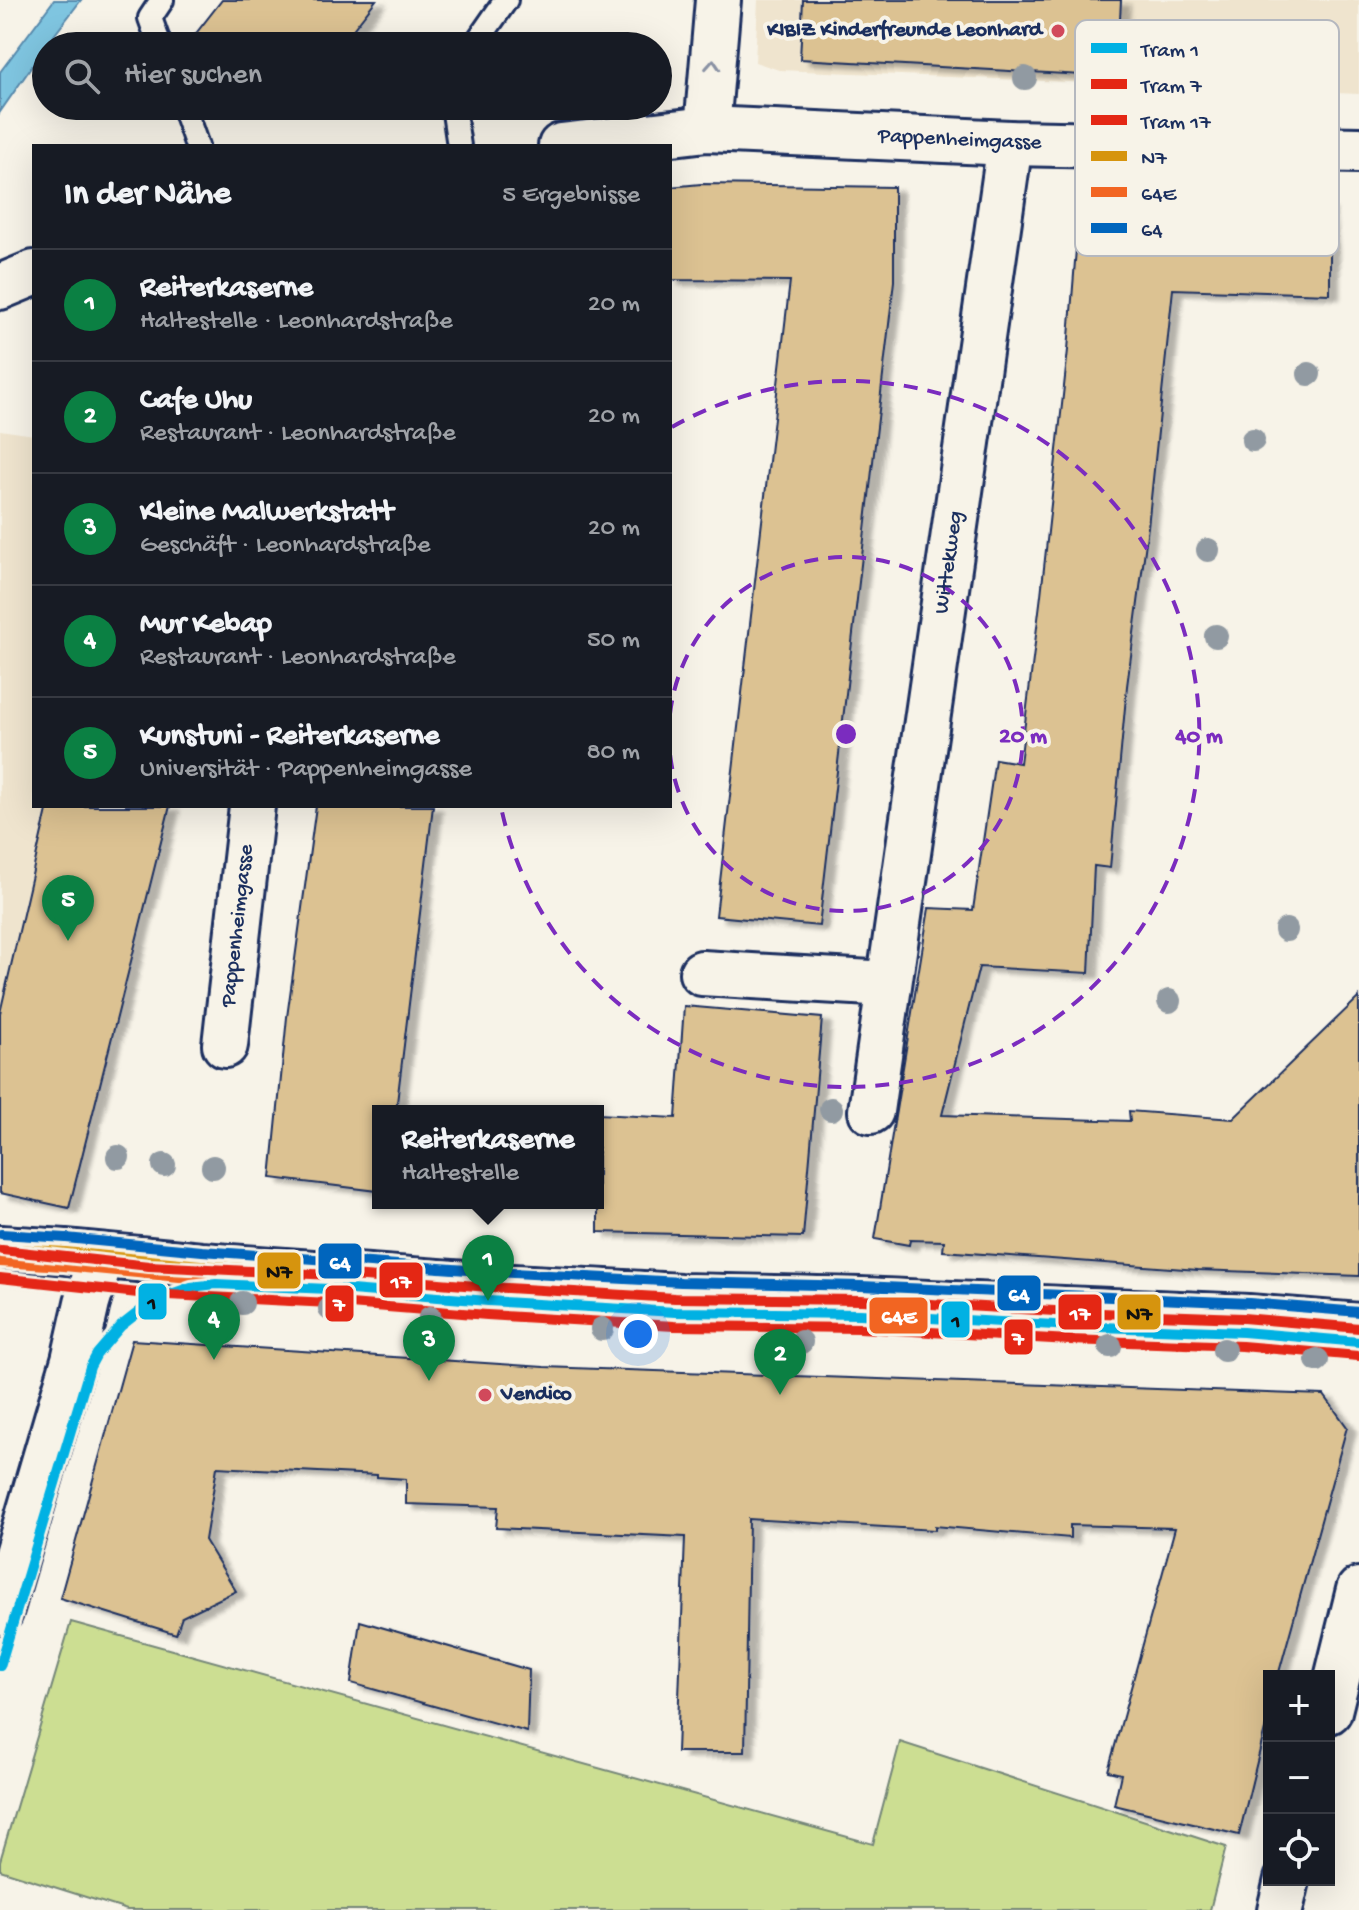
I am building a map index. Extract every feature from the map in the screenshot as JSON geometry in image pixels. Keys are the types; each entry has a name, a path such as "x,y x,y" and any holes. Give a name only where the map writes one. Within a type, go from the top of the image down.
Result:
{"street":[{"path":"707,129 718,0"},
{"name":"Pappenheimgasse","path":"578,144 707,129 1075,144"},
{"name":"Wittekweg","path":"871,1111 1010,143"},
{"name":"Pappenheimgasse","path":"1339,150 1359,150"},
{"path":"0,287 32,274"},
{"name":"Pappenheimgasse","path":"225,1045 252,808"},
{"path":"702,973 888,984"},
{"path":"0,1248 540,1288 1233,1317 1359,1326"},
{"path":"0,1612 101,1257"},
{"path":"1335,1687 1359,1590"},
{"path":"1280,1910 1286,1886"}],"lane":[{"path":"155,32 150,18 162,0"},
{"path":"484,32 506,0"},
{"path":"188,120 196,144"},
{"path":"455,120 459,144"}],"shaded area":[{"name":"KIBIZ Kinderfreunde Leonhard","path":"758,0 1359,0 1359,94 1339,93 1339,20 1075,20 1075,82 779,70 755,62"},
{"path":"0,430 32,435 32,808 169,808 69,1208 0,1193"}],"green space":[{"path":"71,1622 873,1844 900,1742 1226,1847 1210,1910 127,1910 0,1870 0,1861"}],"water":[{"path":"54,0 81,0 57,32 32,32 32,66 0,112 0,72"}],"building":[{"path":"222,0 376,0 351,32 197,32"},
{"path":"803,0 1121,0 1120,20 1075,20 1075,75 800,59"},
{"path":"701,184 894,187 894,281 819,926 716,916 790,281 672,280 672,187"},
{"path":"1075,256 1330,256 1330,294 1173,289 1148,527 1127,686 1110,868 1094,866 1089,973 979,967 942,1115 1130,1121 1129,1111 1233,1119 1359,997 1359,1276 1198,1270 943,1251 944,1241 910,1240 909,1245 875,1239 929,908 973,910 995,759 1020,763 1068,350"},
{"path":"48,808 169,808 69,1208 0,1193 0,1013"},
{"path":"316,808 433,808 397,1105 372,1105 372,1190 271,1178 287,1017"},
{"path":"684,1006 822,1018 803,1237 598,1232 598,1209 604,1209 604,1114 676,1118"},
{"path":"132,1340 544,1367 1324,1395 1347,1427 1280,1670 1263,1670 1263,1737 1239,1835 1114,1805 1121,1774 1108,1771 1175,1528 1070,1525 1070,1538 935,1526 935,1530 749,1519 745,1752 677,1752 685,1537 496,1528 498,1507 406,1504 406,1479 217,1467 205,1540 236,1591 182,1617 176,1634 60,1598"},
{"path":"360,1621 529,1670 527,1732 351,1683"}],"tram line":[{"name":"17","path":"2,1250 149,1266 675,1298 861,1300 1243,1318 1359,1328"},
{"name":"7","path":"0,1278 147,1294 674,1326 860,1328 1242,1346 1358,1356"},
{"name":"1","path":"0,1666 90,1367 121,1326 154,1300 191,1287 216,1284 351,1290 675,1312 860,1314 1243,1332 1359,1342"}],"transit line":[{"name":"64","path":"1,1234 495,1272 1249,1303 1359,1312"},
{"name":"N7","path":"0,1248 494,1286 1248,1317 1359,1326"},
{"name":"64E","path":"0,1262 493,1300 1247,1331 1358,1340"}],"place":[{"name":"KIBIZ Kinderfreunde Leonhard","path":"1058,31"},
{"name":"Kunstuni - Reiterkaserne","path":"68,941"},
{"name":"Reiterkaserne","path":"488,1301"},
{"name":"Mur Kebap","path":"214,1360"},
{"name":"Kleine Malwerkstatt","path":"429,1381"},
{"name":"Vendico","path":"485,1395"},
{"name":"Cafe Uhu","path":"780,1395"}]}
